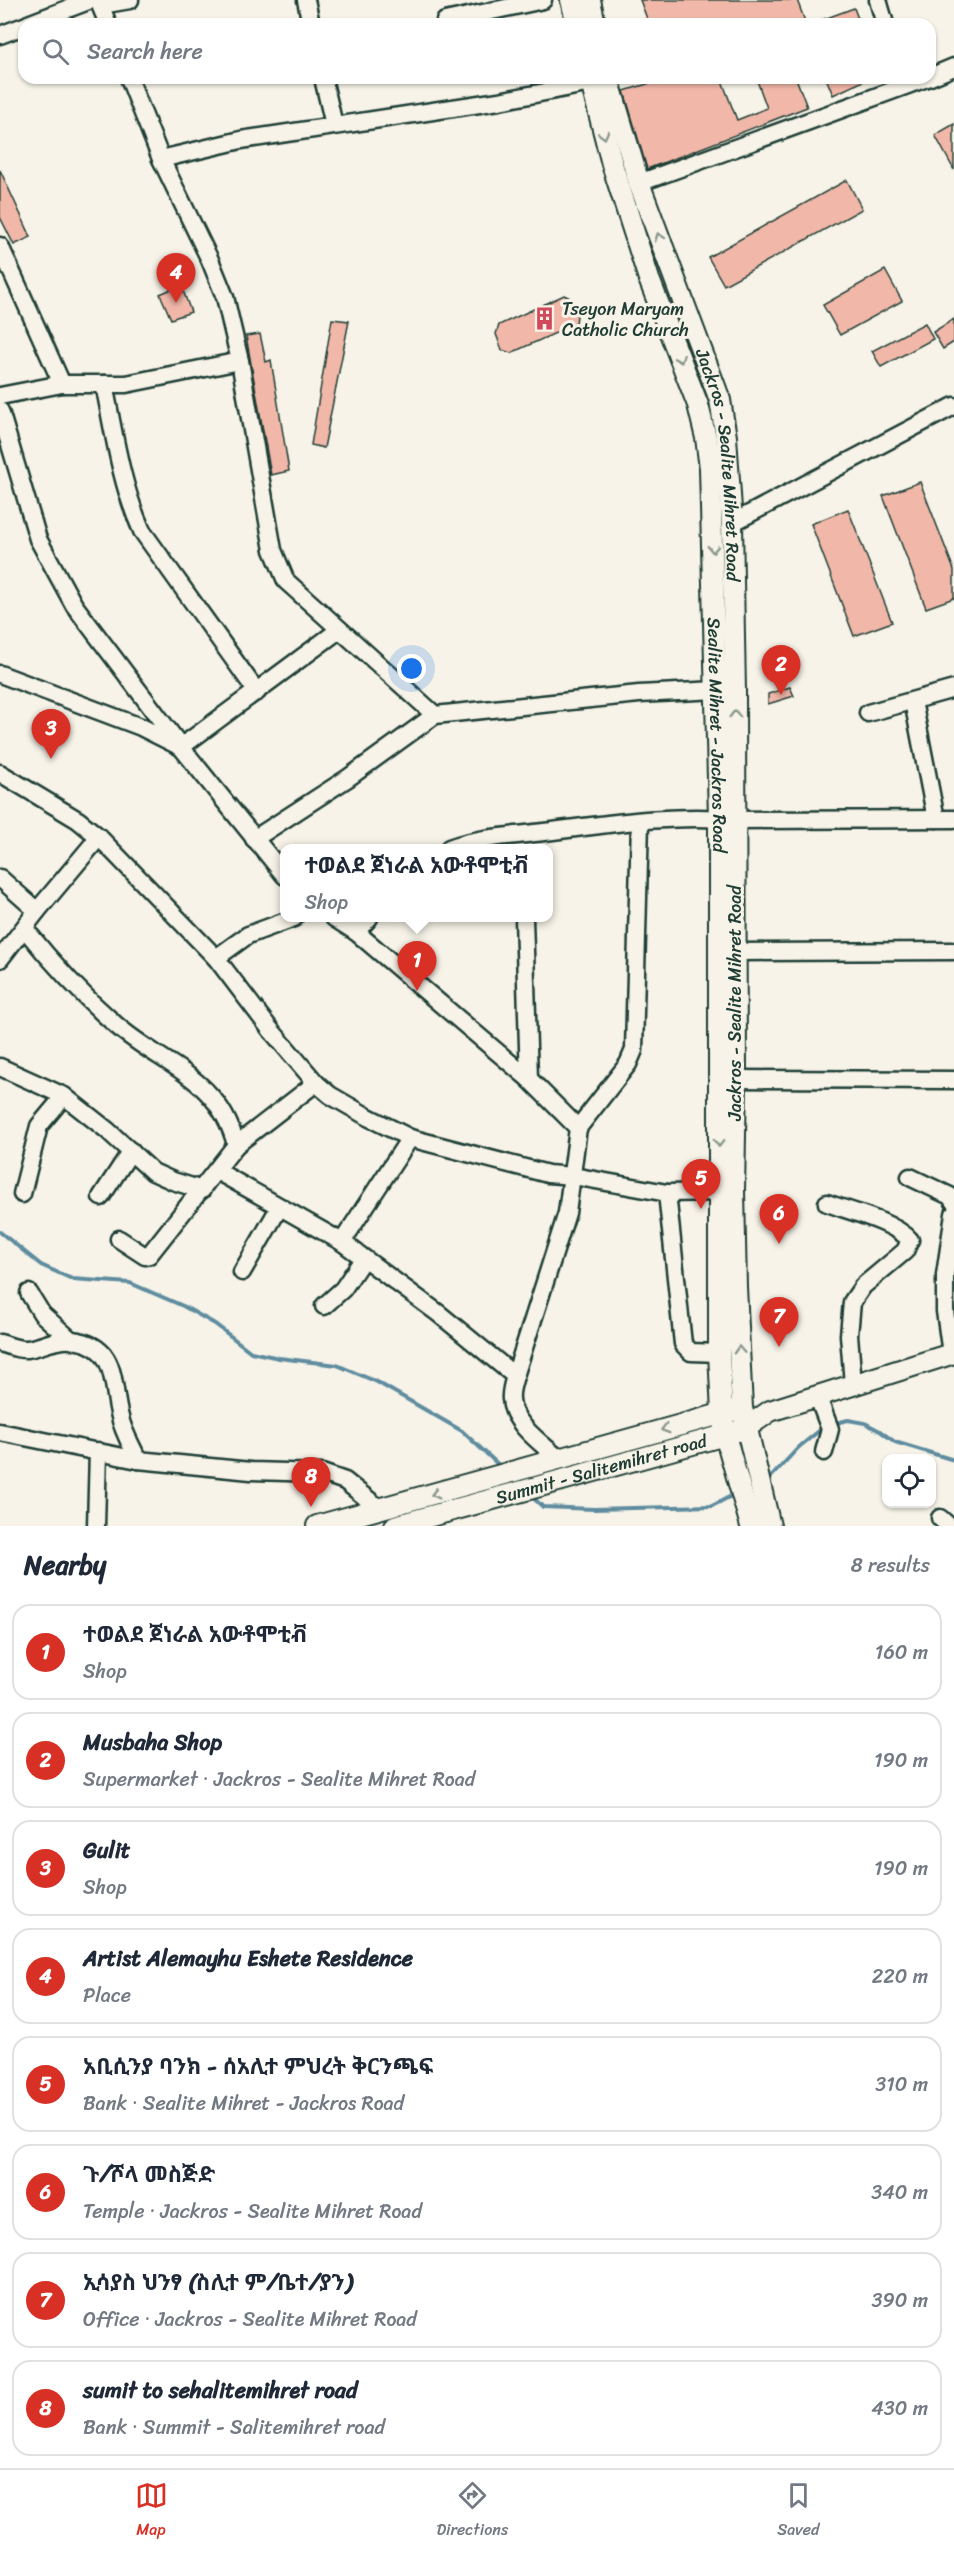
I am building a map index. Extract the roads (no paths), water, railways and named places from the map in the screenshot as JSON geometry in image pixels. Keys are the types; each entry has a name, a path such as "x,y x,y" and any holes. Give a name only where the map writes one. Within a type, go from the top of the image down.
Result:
{"main road":[{"path":"571,0 576,18"},
{"path":"590,0 594,18"},
{"name":"Sealite Mihret - Jackros Road","path":"598,84 612,164 649,279 698,405 706,438 712,507 717,690 727,819 718,1192 719,1353 725,1435 745,1470"},
{"name":"Jackros - Sealite Mihret Road","path":"599,84 639,183 720,400 726,437 732,523 727,819 736,952 734,1191 742,1408 746,1428"},
{"path":"649,279 671,271"},
{"path":"317,1526 742,1408 770,1411 820,1404 853,1384 952,1354"},
{"name":"Summit - Salitemihret road","path":"395,1526 725,1435 746,1428 770,1411"},
{"path":"746,1428 745,1470 754,1513 770,1526"}],"street":[{"path":"44,18 92,0"},
{"path":"100,0 107,4 130,0"},
{"path":"100,0 106,18"},
{"path":"306,0 310,18"},
{"path":"459,18 543,0"},
{"path":"878,0 883,18"},
{"path":"0,35 18,28"},
{"path":"936,74 954,67"},
{"path":"131,84 161,159 219,281 240,361 273,550 278,565 286,580 435,715"},
{"path":"325,84 334,125"},
{"path":"161,159 241,140 499,101 578,84"},
{"path":"639,183 898,84"},
{"path":"0,246 62,384"},
{"path":"0,396 62,384 126,384 240,361"},
{"path":"104,384 126,487 132,509 142,531 257,692"},
{"path":"732,523 954,406"},
{"path":"0,411 38,539 75,605 181,747 280,870"},
{"path":"181,747 339,630"},
{"path":"0,674 141,727 181,747"},
{"path":"868,713 954,689"},
{"path":"254,839 348,778 435,715 639,694 717,690"},
{"path":"913,701 936,819"},
{"path":"0,773 78,820 99,837 216,958 270,1029 316,1083 330,1095 368,1118 410,1138 548,1174 573,1176 667,1193 718,1192"},
{"path":"462,844 520,842 640,822 727,819 954,819"},
{"path":"560,1460 514,1413 510,1398 561,1232 573,1176 578,1128 628,1064 634,1050 640,822"},
{"path":"0,959 99,837"},
{"path":"0,878 37,911"},
{"path":"216,958 248,935 283,922"},
{"path":"340,922 530,1078 578,1128"},
{"path":"356,933 366,922"},
{"path":"524,922 530,1078"},
{"path":"26,929 74,986 119,1028 186,1072 208,1092 225,1116 236,1145"},
{"path":"736,952 954,951"},
{"path":"0,1067 64,1096 153,1172 202,1190"},
{"path":"736,1079 954,1080"},
{"path":"119,1239 145,1256 149,1255 218,1171 236,1145 316,1083"},
{"path":"22,1194 39,1126 64,1096"},
{"path":"342,1242 410,1138"},
{"path":"101,1197 130,1151"},
{"path":"218,1171 342,1242 438,1314 515,1376"},
{"path":"910,1177 950,1196 954,1202"},
{"path":"667,1193 683,1344 691,1352 719,1353"},
{"path":"827,1203 905,1234 910,1240 905,1251 864,1286 852,1302 849,1335 853,1384"},
{"path":"242,1272 279,1208"},
{"path":"952,1354 945,1311 945,1275 952,1245 954,1214"},
{"path":"324,1306 343,1289 363,1259"},
{"path":"30,1293 42,1314 71,1340"},
{"path":"0,1343 26,1349 71,1340 88,1344 101,1351 109,1362 115,1380 120,1419 138,1460"},
{"path":"820,1404 830,1430 824,1452"},
{"path":"0,1432 138,1460 251,1471 322,1473 345,1481 380,1509"},
{"path":"96,1526 98,1451"}],"waterway":[{"path":"0,1232 41,1265 72,1279 130,1283 183,1306 215,1324 251,1352 337,1365 377,1382 462,1431 502,1468"},
{"path":"832,1424 848,1420 865,1423 895,1442 954,1460"},
{"path":"766,1479 825,1426"},
{"path":"531,1496 543,1507 594,1509 712,1506 735,1494"}],"place":[{"name":"Artist Alemayhu Eshete Residence","path":"176,303"},
{"name":"Tseyon Maryam Catholic Church","path":"544,319"},
{"name":"Musbaha Shop","path":"781,695"},
{"name":"Gulit","path":"51,759"},
{"name":"ተወልደ ጀነራል አውቶሞቲቭ","path":"417,991"},
{"name":"አቢሲንያ ባንክ - ሰአሊተ ምህረት ቅርንጫፍ","path":"701,1209"},
{"name":"ጉ/ሾላ መስጅድ","path":"779,1244"},
{"name":"ኢሳያስ ህንፃ (ስሊተ ም/ቤተ/ያን)","path":"779,1347"},
{"name":"sumit to sehalitemihret road","path":"311,1507"}]}
